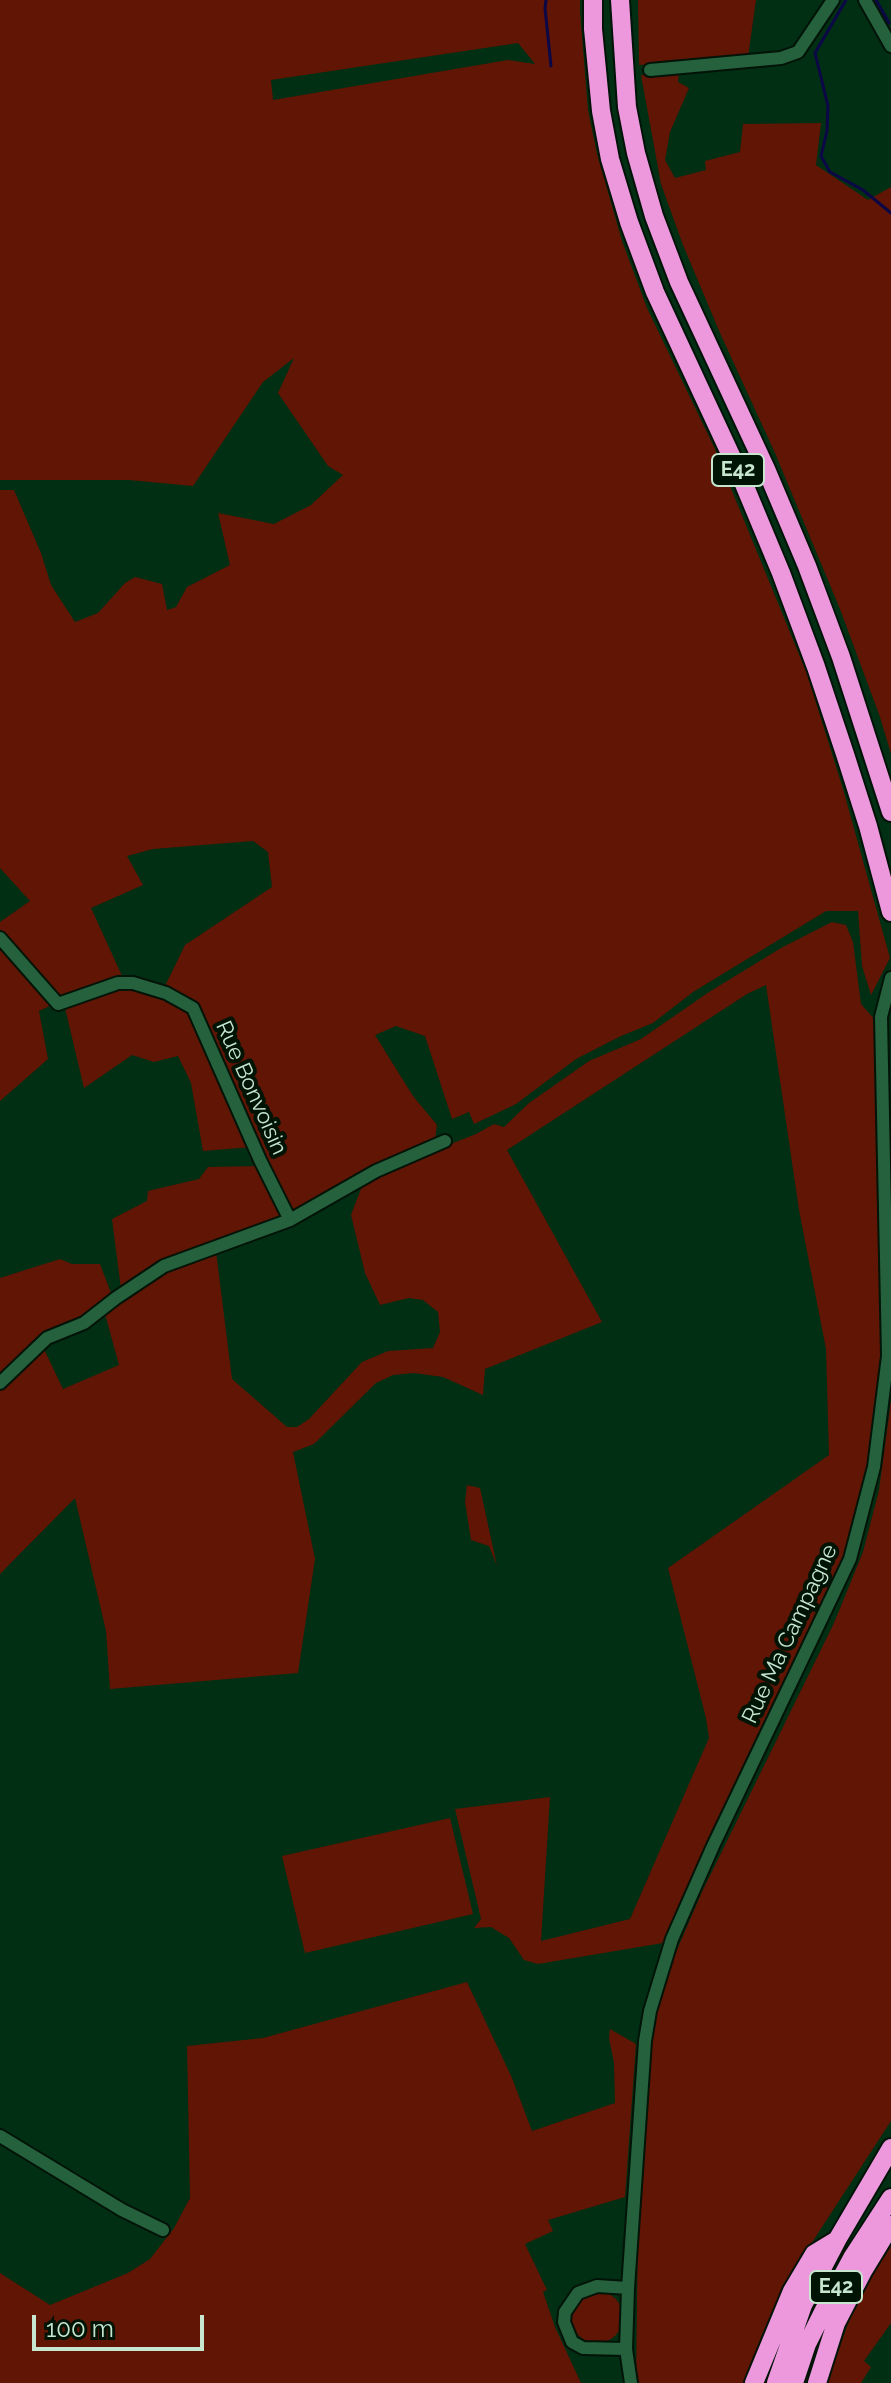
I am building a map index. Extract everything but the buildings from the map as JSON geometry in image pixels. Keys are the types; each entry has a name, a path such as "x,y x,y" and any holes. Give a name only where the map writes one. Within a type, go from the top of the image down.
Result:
{"highway":[{"name":"E42","path":"593,0 601,111 610,159 629,222 655,292 741,477 781,573 845,754 891,912"},
{"name":"E42","path":"620,0 627,107 654,216 679,282 766,469 807,566 846,672 891,812"},
{"name":"E42","path":"776,2383 803,2305 891,2148"},
{"name":"E42","path":"794,2383 807,2344 824,2310 852,2258 891,2198"},
{"path":"817,2383 836,2323 891,2225"},
{"path":"754,2383 792,2291 814,2254 837,2240"}],"street":[{"path":"650,70 781,58 798,52 833,0"},
{"path":"865,0 891,46"},
{"name":"Rue Bonvoisin","path":"0,938 58,1004 118,983 133,983 166,993 193,1008 290,1220"},
{"name":"Rue Ma Campagne","path":"631,2383 626,2349 628,2288 645,2041 650,2011 672,1939 707,1859 850,1559 874,1467 888,1356 881,1017 891,978"},
{"path":"0,1383 47,1338 84,1323 164,1266 290,1220 376,1171 445,1141"},
{"path":"0,2136 122,2210 163,2230"},
{"path":"626,2349 583,2348 572,2342 564,2322 565,2312 578,2293 597,2286 628,2288"}],"shaded area":[{"path":"0,0 580,0 588,110 622,241 647,308 714,447 807,674 843,789 890,958 871,995 862,966 858,911 826,911 693,992 653,1023 576,1059 516,1104 474,1124 469,1112 452,1119 425,1036 396,1026 375,1035 413,1096 437,1125 435,1140 355,1175 291,1214 195,1005 164,988 185,945 272,887 268,852 253,841 153,849 127,856 143,885 91,908 123,978 66,997 54,991 0,930 0,922 30,901 0,868 0,490 14,490 51,585 75,622 98,613 125,583 135,577 162,584 167,610 176,607 187,587 230,565 218,513 274,524 311,505 343,475 328,466 278,393 294,358 263,382 193,486 129,480 0,480","holes":["518,43 535,64 508,60 273,100 271,80"]},
{"path":"638,0 756,0 748,57 639,65"},
{"path":"679,73 678,82 689,88 670,132 665,160 675,178 706,170 705,161 740,152 743,124 821,123 816,165 868,200 891,187 891,754 840,609 775,453 720,333 661,184 641,75"},
{"path":"832,922 846,925 853,942 861,1004 875,1020 885,1327 870,1475 842,1566 663,1943 538,1964 524,1960 509,1938 491,1927 474,1928 481,1919 455,1809 550,1797 541,1941 630,1919 709,1738 668,1568 829,1455 826,1349 799,1210 766,985 747,994 507,1150 602,1322 485,1369 483,1395 443,1377 414,1373 393,1375 376,1383 314,1444 293,1452 315,1559 298,1673 110,1689 106,1631 75,1498 0,1574 0,1388 43,1347 63,1389 119,1365 105,1314 172,1267 216,1251 232,1379 287,1427 297,1427 309,1419 362,1362 388,1351 433,1348 440,1332 438,1312 423,1300 409,1298 380,1305 365,1273 351,1215 364,1181 494,1124 504,1127 529,1103 589,1061 641,1039 709,992 781,948"},
{"path":"0,942 54,1004 39,1011 48,1059 0,1101"},
{"path":"132,986 168,997 193,1013 252,1147 203,1151 191,1083 178,1056 154,1062 132,1055 84,1088 65,1008 112,989"},
{"path":"258,1166 286,1217 170,1257 121,1289 112,1219 147,1201 148,1191 199,1179 208,1167"},
{"path":"60,1259 72,1264 100,1264 111,1293 107,1302 0,1377 0,1278"},
{"path":"891,1400 891,2121 796,2267 770,2317 745,2383 636,2383 638,2223 644,2120 659,2000 702,1892 834,1623 863,1552 879,1490"},
{"path":"467,1485 480,1488 497,1566 489,1546 471,1540 465,1502"},
{"path":"450,1818 473,1914 305,1953 282,1856"},
{"path":"467,1982 512,2078 532,2131 615,2103 610,2029 636,2044 625,2197 548,2220 553,2231 525,2244 547,2290 543,2292 555,2327 581,2383 0,2383 0,2273 50,2305 128,2273 150,2259 174,2228 190,2198 187,2046 263,2038"},
{"path":"891,2236 891,2323 864,2361 871,2367 861,2383 827,2383 855,2304"},
{"path":"597,2291 615,2299 623,2317 615,2335 597,2343 579,2335 571,2317 579,2299"}],"waterway":[{"path":"546,0 551,66"},
{"path":"846,0 815,53 828,106 827,131 821,156 830,172 863,190 891,213"},
{"path":"876,0 889,23"}]}
